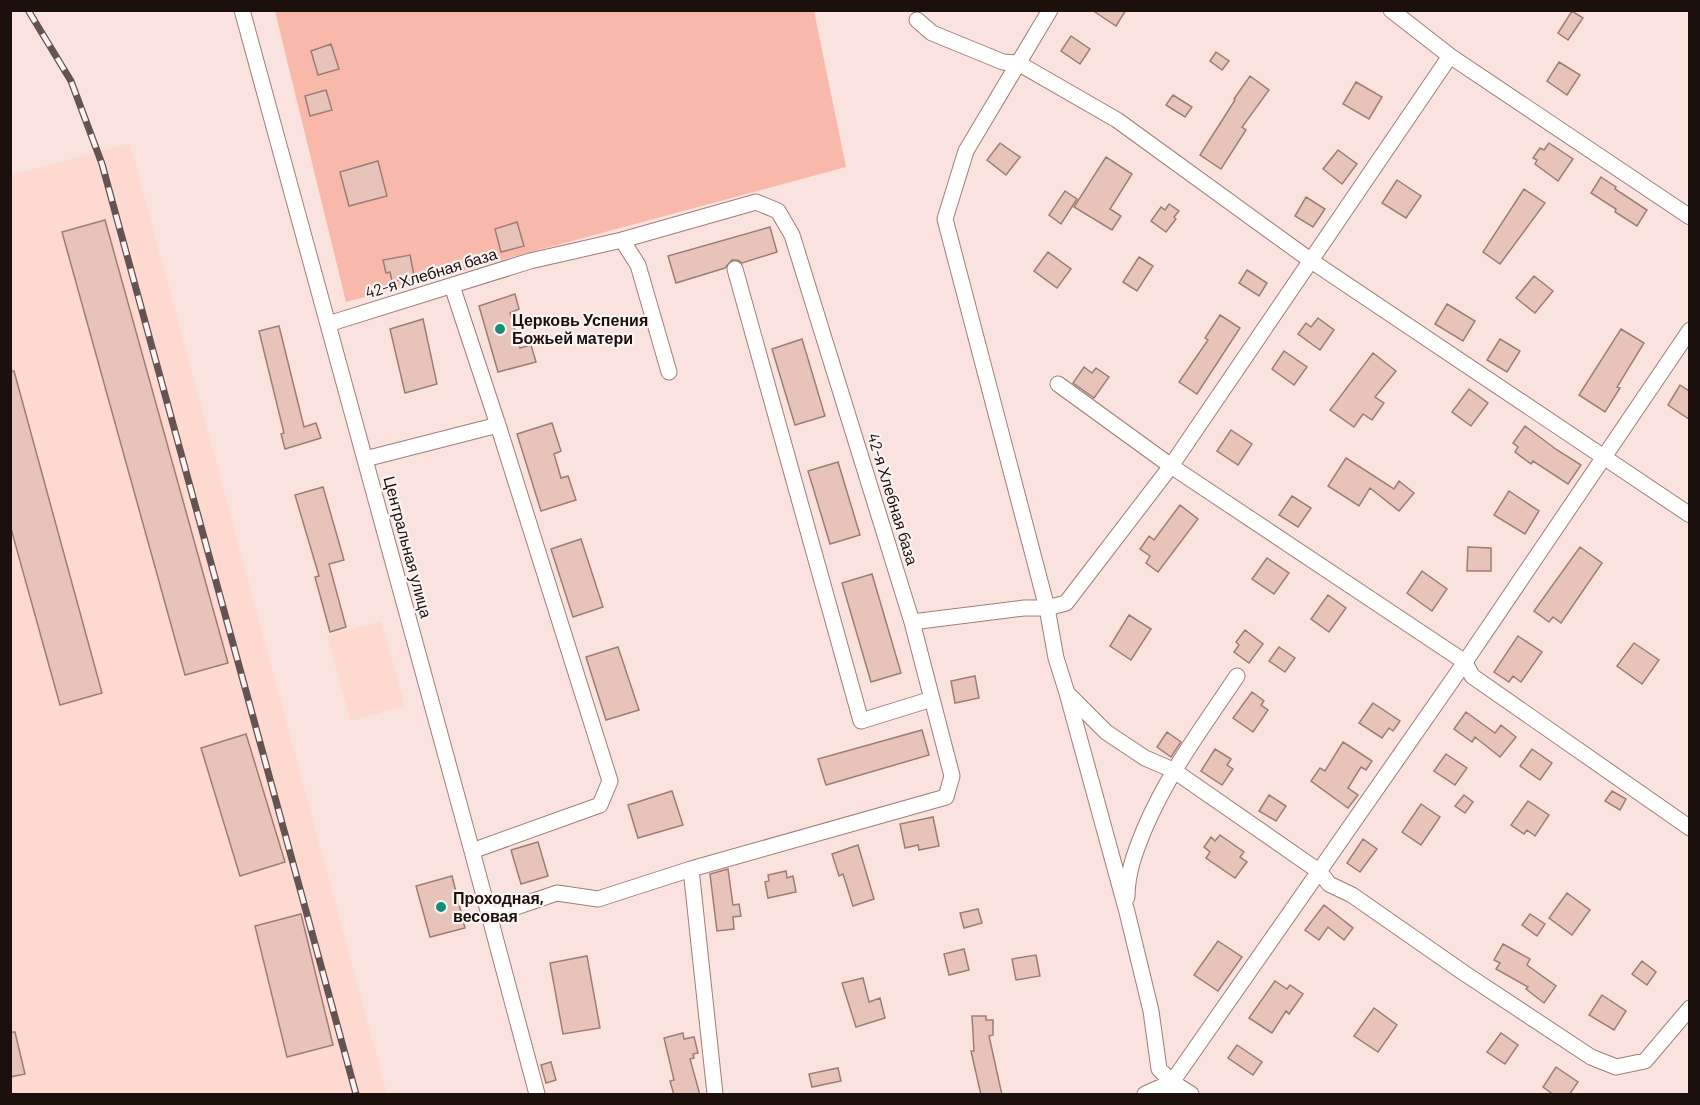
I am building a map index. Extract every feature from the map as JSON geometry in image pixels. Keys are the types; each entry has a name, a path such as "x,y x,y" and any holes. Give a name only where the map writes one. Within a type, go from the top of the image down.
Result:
{"street":[{"name":"Центральная улица","path":"242,10 537,1095"},
{"path":"1050,10 966,151 945,219 1047,608 1056,658 1127,912 1151,1011 1159,1069 1169,1088"},
{"path":"1391,10 1450,56 1689,217"},
{"path":"917,20 932,33 1003,62 1018,63 1117,120 1310,261 1689,515"},
{"path":"912,622 1024,608 1047,608 1066,603 1171,466 1450,56"},
{"name":"42-я Хлебная база","path":"328,324 530,261 622,240 756,202 778,211 792,235 912,622 952,776 946,797 691,869 598,899 557,893 490,916"},
{"path":"622,240 638,265 669,372"},
{"path":"735,269 861,721 932,699"},
{"path":"452,286 610,781 600,805 472,851"},
{"path":"1169,1088 1465,662 1689,330"},
{"path":"1058,384 1171,466 1465,662 1472,676 1689,828"},
{"path":"365,459 498,425"},
{"path":"1127,912 1127,883 1135,852 1173,770 1238,676"},
{"path":"1067,693 1107,732 1145,758 1173,770 1320,872 1329,884 1352,895 1591,1057 1616,1067 1645,1061 1689,1008"},
{"path":"691,869 715,1095"},
{"path":"1145,1095 1169,1088 1191,1095"}],"shaded area":[{"path":"275,11 814,11 846,167 346,302"},
{"path":"130,143 387,1094 11,1094 11,175"},
{"path":"381,621 405,706 351,721 327,636"}],"building":[{"path":"1092,10 1126,10 1116,26"},
{"path":"1572,11 1583,18 1568,40 1558,33"},
{"path":"1071,36 1090,49 1080,64 1061,51"},
{"path":"331,44 339,69 318,75 311,51"},
{"path":"1216,52 1229,61 1222,70 1210,61"},
{"path":"1559,62 1580,75 1567,95 1547,81"},
{"path":"1250,76 1269,90 1242,127 1246,130 1221,169 1200,155"},
{"path":"1356,82 1382,97 1369,119 1343,104"},
{"path":"326,90 332,110 310,116 305,96"},
{"path":"1173,95 1192,107 1185,117 1166,105"},
{"path":"1000,143 1020,157 1006,175 987,160"},
{"path":"1549,143 1573,159 1558,181 1535,164 1537,160 1533,158 1540,148 1544,150"},
{"path":"1338,150 1357,164 1342,184 1323,169"},
{"path":"1106,157 1132,174 1110,209 1121,216 1112,230 1074,207"},
{"path":"378,161 387,196 349,206 340,172"},
{"path":"1601,177 1647,210 1637,226 1591,193"},
{"path":"1397,180 1421,196 1406,218 1382,203"},
{"path":"1524,189 1545,203 1500,264 1483,252"},
{"path":"1065,191 1077,199 1061,224 1049,215"},
{"path":"1306,197 1325,209 1313,227 1295,216"},
{"path":"1169,204 1179,211 1166,232 1151,221 1161,207 1165,210"},
{"path":"105,220 228,663 185,675 62,232"},
{"path":"517,222 524,246 501,252 495,229"},
{"path":"770,227 777,252 742,263 732,260 725,268 676,283 668,256"},
{"path":"1048,252 1071,269 1057,288 1034,271"},
{"path":"410,255 415,280 402,283 401,280 392,281 390,272 386,273 383,260"},
{"path":"1139,257 1153,266 1137,291 1123,282"},
{"path":"1247,270 1267,283 1259,296 1239,283"},
{"path":"1534,276 1553,291 1535,313 1516,298"},
{"name":"Церковь Успения Божьей матери","path":"515,294 519,309 510,313 520,348 531,345 536,362 498,372 479,306"},
{"path":"1447,304 1475,321 1463,341 1435,324"},
{"path":"1220,315 1240,328 1197,394 1179,382 1208,340 1205,338"},
{"path":"1318,318 1334,330 1320,350 1298,334 1306,323 1311,327"},
{"path":"423,319 437,384 405,393 390,329"},
{"path":"279,326 304,427 316,423 321,438 285,449 281,434 284,433 259,331"},
{"path":"1621,329 1644,343 1617,387 1620,388 1605,412 1579,395"},
{"path":"802,339 825,416 795,425 772,349"},
{"path":"1500,339 1520,351 1507,372 1487,360"},
{"path":"1284,351 1307,367 1294,385 1272,369"},
{"path":"1373,353 1396,371 1375,397 1384,403 1372,420 1363,414 1354,427 1330,410"},
{"path":"1084,367 1092,373 1096,368 1109,377 1094,398 1073,383"},
{"path":"14,371 102,693 60,705 10,525 10,372"},
{"path":"1680,385 1689,391 1689,419 1668,405"},
{"path":"1469,389 1488,403 1471,426 1452,412"},
{"path":"552,423 561,451 554,454 561,478 568,476 576,500 541,511 517,434"},
{"path":"1525,426 1581,465 1568,484 1533,461 1531,464 1515,452 1518,447 1513,443"},
{"path":"1231,430 1252,444 1238,465 1217,451"},
{"path":"1346,458 1394,489 1399,481 1414,493 1399,511 1370,488 1359,506 1328,486"},
{"path":"838,462 860,535 830,544 808,471"},
{"path":"323,487 344,560 329,564 346,627 330,632 315,577 319,576 295,495"},
{"path":"1509,491 1539,511 1525,534 1494,515"},
{"path":"1292,496 1311,508 1298,527 1279,515"},
{"path":"1180,505 1198,519 1158,572 1146,563 1150,556 1140,549 1149,536 1154,540"},
{"path":"581,539 603,607 573,617 551,549"},
{"path":"1468,547 1491,548 1491,571 1467,571"},
{"path":"1580,547 1602,563 1561,623 1553,617 1549,622 1534,611"},
{"path":"1267,558 1289,573 1274,594 1252,579"},
{"path":"1422,571 1447,589 1432,611 1407,593"},
{"path":"872,574 901,673 871,682 842,583"},
{"path":"1328,595 1346,608 1329,632 1311,619"},
{"path":"1129,615 1151,629 1131,660 1110,646"},
{"path":"1245,630 1263,644 1249,663 1234,652 1239,645 1236,642"},
{"path":"1518,636 1542,652 1521,682 1513,676 1509,682 1494,672"},
{"path":"1634,643 1659,660 1642,684 1617,666"},
{"path":"618,647 639,710 606,720 586,657"},
{"path":"1279,647 1295,658 1285,672 1269,661"},
{"path":"975,676 979,698 955,703 951,681"},
{"path":"1252,692 1264,701 1261,705 1268,710 1253,732 1233,718"},
{"path":"1373,703 1400,721 1393,731 1389,728 1382,738 1359,723"},
{"path":"1466,712 1495,733 1501,725 1516,737 1500,757 1475,737 1472,742 1454,729"},
{"path":"922,730 929,755 826,785 818,759"},
{"path":"1167,732 1181,742 1171,757 1157,747"},
{"path":"246,734 285,862 240,876 201,748"},
{"path":"1343,742 1372,761 1366,770 1361,767 1348,788 1358,795 1348,808 1311,781 1320,768 1325,771"},
{"path":"1215,749 1231,759 1227,765 1233,769 1222,785 1201,771"},
{"path":"1532,749 1552,763 1540,780 1520,766"},
{"path":"1446,754 1467,768 1455,785 1434,771"},
{"path":"672,791 683,825 638,838 628,805"},
{"path":"1612,791 1626,799 1620,810 1605,801"},
{"path":"1269,795 1286,806 1276,821 1259,811"},
{"path":"1464,795 1473,802 1465,813 1455,806"},
{"path":"1528,801 1549,815 1535,836 1527,830 1524,834 1511,825"},
{"path":"1421,804 1440,817 1421,845 1402,832"},
{"path":"933,817 939,846 919,850 918,845 905,848 900,824"},
{"path":"1220,835 1244,852 1240,857 1247,862 1235,878 1206,858 1210,852 1204,847 1211,837 1215,841"},
{"path":"1363,839 1377,849 1360,872 1347,863"},
{"path":"538,842 548,876 521,884 511,850"},
{"path":"858,845 874,899 853,906 843,874 839,876 832,854"},
{"path":"728,869 733,905 739,904 741,916 733,917 734,929 717,931 710,874"},
{"path":"786,871 787,878 793,876 796,892 768,898 765,882 769,881 768,875"},
{"name":"Проходная, весовая","path":"452,876 465,928 430,937 416,886"},
{"path":"1567,893 1590,910 1572,935 1549,918"},
{"path":"1324,905 1353,928 1344,940 1328,927 1319,940 1305,930"},
{"path":"978,909 982,923 964,928 960,913"},
{"path":"301,914 333,1045 287,1057 255,926"},
{"path":"1530,914 1545,924 1537,936 1522,925"},
{"path":"1218,941 1242,957 1218,991 1194,975"},
{"path":"1503,944 1530,959 1527,965 1556,986 1544,1003 1526,989 1528,987 1496,969 1500,963 1494,960"},
{"path":"964,949 969,970 949,975 944,954"},
{"path":"1036,955 1040,976 1016,980 1012,959"},
{"path":"587,956 600,1028 563,1034 550,963"},
{"path":"1642,961 1656,972 1647,985 1632,974"},
{"path":"863,978 869,1002 880,998 885,1018 856,1027 842,983"},
{"path":"1275,981 1287,989 1290,985 1303,994 1289,1014 1286,1011 1272,1033 1249,1018"},
{"path":"1602,995 1626,1011 1614,1030 1589,1015"},
{"path":"1374,1008 1397,1025 1378,1052 1354,1036"},
{"path":"972,1016 986,1016 986,1020 993,1020 993,1035 989,1036 1002,1095 981,1095 971,1051 974,1051"},
{"path":"10,1032 15,1032 25,1074 10,1077"},
{"path":"683,1033 684,1039 694,1037 698,1053 693,1054 694,1058 690,1059 700,1095 674,1095 670,1081 674,1080 664,1038"},
{"path":"1501,1033 1518,1045 1505,1064 1487,1052"},
{"path":"1237,1045 1262,1062 1253,1075 1228,1058"},
{"path":"551,1062 556,1080 546,1083 541,1065"},
{"path":"1556,1067 1578,1082 1569,1095 1554,1095 1543,1087"},
{"path":"838,1068 841,1081 812,1087 809,1074"}],"railway":[{"path":"28,10 71,81 102,164 356,1094"}],"place":[{"name":"Церковь Успения Божьей матери","path":"500,329"},
{"name":"Проходная, весовая","path":"441,907"}]}
